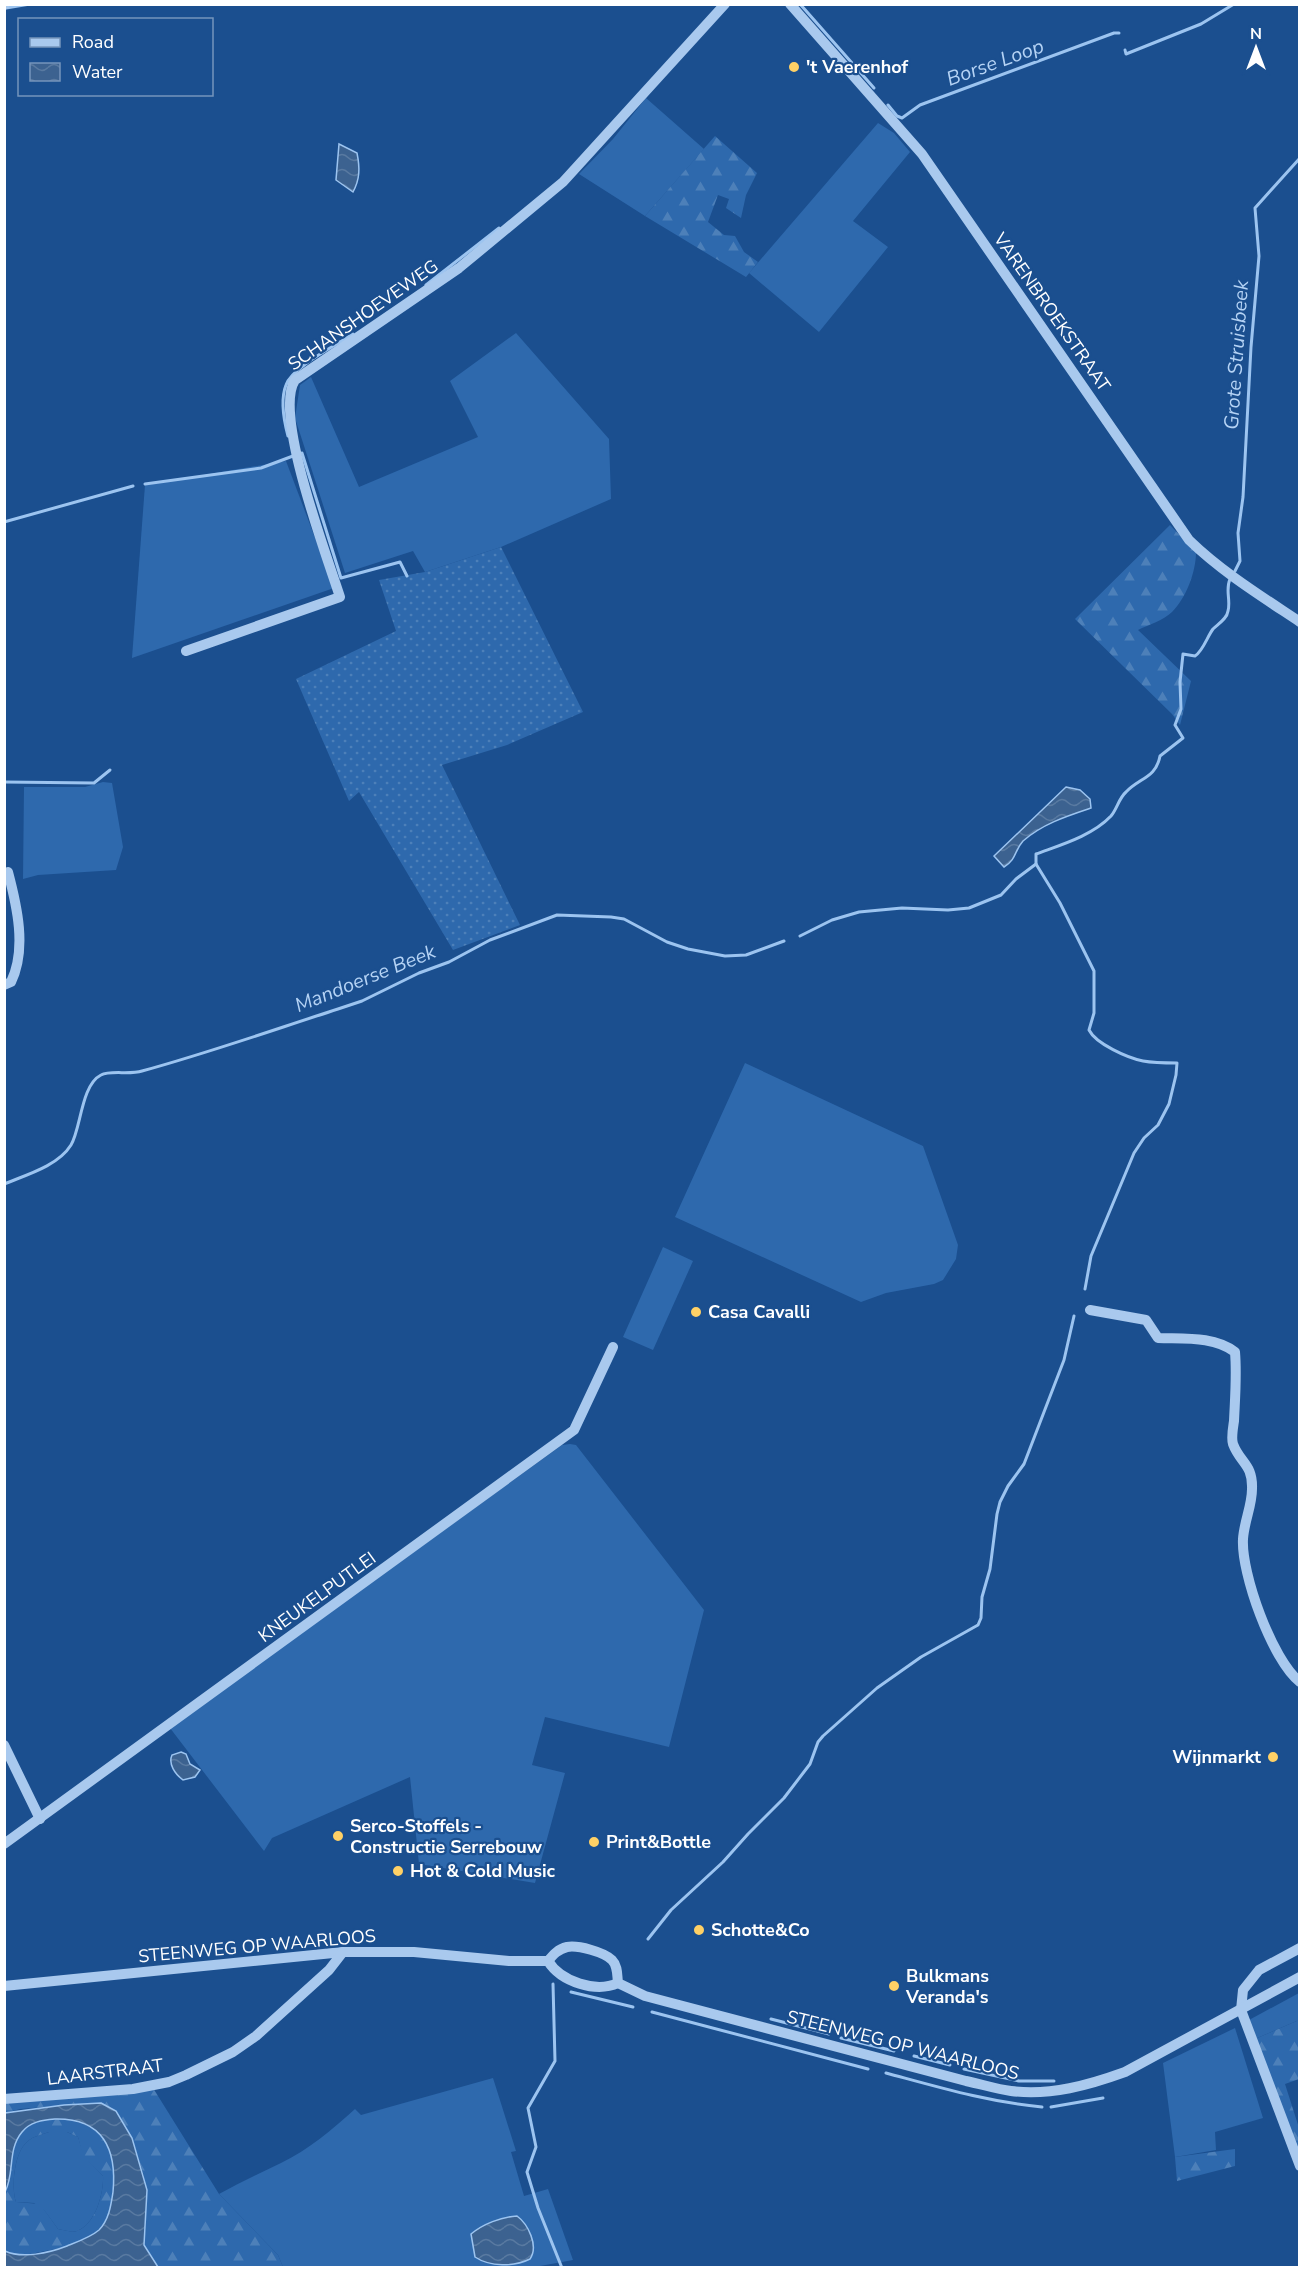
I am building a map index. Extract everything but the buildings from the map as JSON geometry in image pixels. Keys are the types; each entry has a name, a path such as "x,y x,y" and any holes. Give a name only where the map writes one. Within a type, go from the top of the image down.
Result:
{"street":[{"name":"SCHANSHOEVEWEG","path":"186,651 340,597 303,479 290,420 289,391 295,380 459,268 563,182 725,4"},
{"name":"VARENBROEKSTRAAT","path":"790,4 922,154 1189,540 1232,577 1299,622"},
{"path":"4,985 11,982 15,975 19,951 16,906 8,872"},
{"path":"1090,1310 1146,1320 1158,1338 1215,1341 1235,1352 1232,1443 1251,1470 1252,1490 1243,1538 1245,1562 1251,1591 1276,1649 1299,1682"},
{"name":"KNEUKELPUTLEI","path":"4,1844 574,1430 613,1347"},
{"path":"4,1745 40,1819"},
{"name":"STEENWEG OP WAARLOOS","path":"4,1986 343,1952 414,1952 496,1960 548,1961 558,1951 568,1947 598,1953 611,1959 616,1967 618,1983"},
{"path":"1299,1948 1259,1970 1243,1990 1241,2010 1299,2166"},
{"name":"LAARSTRAAT","path":"4,2099 133,2089 169,2082 186,2075 233,2052 256,2036 329,1971 343,1952"},
{"name":"STEENWEG OP WAARLOOS","path":"548,1961 553,1969 566,1978 607,1988 618,1983"},
{"name":"STEENWEG OP WAARLOOS","path":"618,1983 645,1996 966,2081 1012,2091 1065,2090 1125,2072 1299,1977"}],"green space":[{"path":"646,98 704,149 645,216 579,174 613,139"},
{"path":"878,123 894,133 910,152 853,221 888,247 819,332 749,273"},
{"path":"715,136 757,173 746,195 741,218 726,208 729,199 718,195 708,222 724,235 735,236 744,252 758,262 746,277 645,216"},
{"path":"516,333 609,439 611,499 501,547 425,572 413,551 345,573 295,418 300,385 311,377 359,487 478,437 450,381"},
{"path":"286,461 334,588 132,658 145,485"},
{"path":"1170,525 1196,552 1192,576 1182,600 1169,615 1138,630 1191,681 1180,725 1172,714 1075,619"},
{"path":"501,547 583,712 507,745 442,765 520,925 453,950 359,792 349,801 296,679 396,631 379,580 425,572"},
{"path":"103,782 112,783 123,847 116,870 38,875 23,879 24,787 85,787"},
{"path":"745,1063 923,1146 958,1245 956,1259 943,1280 934,1284 886,1293 861,1302 675,1217"},
{"path":"663,1247 693,1261 653,1350 623,1337"},
{"path":"562,1445 576,1445 704,1610 669,1747 545,1717 532,1765 565,1773 535,1883 419,1864 410,1777 272,1838 264,1851 170,1728"},
{"path":"1299,1993 1299,2020 1255,2039 1249,2020"},
{"path":"1299,2020 1299,2079 1285,2084 1299,2128 1299,2161 1255,2039"},
{"path":"1235,2028 1263,2118 1215,2132 1216,2150 1175,2157 1163,2063"},
{"path":"493,2078 516,2151 511,2152 524,2196 548,2189 573,2260 529,2268 283,2267 278,2255 219,2194 301,2152 355,2109 361,2115"},
{"path":"153,2088 219,2194 278,2255 283,2267 158,2267 144,2245 146,2223 144,2176 132,2138 93,2103 20,2109 5,2113 5,2101"},
{"path":"51,2119 68,2120 82,2123 102,2137 112,2159 112,2200 103,2224 89,2237 60,2248 30,2254 15,2254 5,2251 5,2192 18,2137 24,2129 35,2123","holes":["49,2132 67,2132 78,2137 83,2156 103,2176 97,2208 89,2222 75,2232 58,2229 40,2204 16,2202 14,2188 16,2162 27,2142"]},
{"path":"49,2132 67,2132 78,2137 84,2156 103,2176 97,2208 89,2222 77,2231 58,2229 44,2210 34,2203 16,2202 14,2179 19,2154 29,2140"},
{"path":"1235,2149 1235,2166 1177,2181 1175,2157"}],"water":[{"path":"339,144 357,153 359,173 353,192 336,180"},
{"path":"1066,787 1080,790 1090,799 1091,808 1055,821 1030,835 1004,867 994,856"},
{"path":"181,1752 186,1754 190,1764 200,1770 195,1777 183,1780 173,1769 172,1755"},
{"path":"101,2103 116,2111 132,2138 147,2190 144,2245 158,2267 5,2267 5,2251 19,2255 44,2253 60,2249 99,2230 109,2212 114,2176 109,2150 96,2130 71,2120 45,2120 29,2126 17,2139 5,2192 5,2113 64,2105"},
{"path":"517,2216 525,2224 533,2242 530,2259 502,2265 488,2263 475,2257 471,2234 492,2222"}],"waterway":[{"name":"Borse Loop","path":"6,8 30,4"},
{"name":"Borse Loop","path":"800,4 874,88"},
{"name":"Borse Loop","path":"1125,50 1126,54 1201,24 1234,4"},
{"name":"Borse Loop","path":"888,105 897,116 902,118 920,105 1119,33"},
{"name":"Grote Struisbeek","path":"1235,571 1240,561 1238,533 1243,497 1251,347 1259,256 1255,208 1300,158"},
{"path":"426,285 499,228"},
{"path":"288,436 283,404 284,391 290,378 316,357 353,334"},
{"path":"302,453 341,578 400,562 407,576"},
{"path":"145,484 261,468 293,456"},
{"path":"4,522 133,486"},
{"name":"Grote Struisbeek","path":"1085,1289 1091,1256 1134,1153 1144,1138 1158,1125 1169,1104 1177,1063 1147,1062 1129,1057 1105,1045 1089,1030 1094,1013 1094,971 1060,903 1036,864 1036,854 1075,839 1103,823 1111,816 1124,794 1151,773 1160,756 1183,738 1175,725 1181,709 1180,682 1183,654 1195,656 1198,654 1213,629 1226,616 1229,607 1230,579"},
{"path":"4,782 94,783 110,770"},
{"name":"Mandoerse Beek","path":"800,936 832,920 859,912 902,908 948,910 969,908 1001,895 1016,879 1036,864"},
{"name":"Mandoerse Beek","path":"4,1184 41,1169 65,1152 74,1138 89,1088 101,1075 137,1072 167,1064 362,1001 419,973 449,962 490,940 557,915 624,919 667,942 688,949 725,956 746,955 784,941"},
{"name":"Grote Struisbeek","path":"648,1939 671,1910 723,1862 784,1798 810,1764 818,1742 823,1736 877,1688 921,1657 978,1625 981,1618 982,1597 990,1569 1000,1502 1024,1464 1064,1360 1074,1316"},
{"name":"Grote Struisbeek","path":"553,1984 555,2061 528,2108 536,2147 527,2172 538,2208 562,2268"},
{"path":"571,1992 633,2007"},
{"path":"652,2012 868,2069"},
{"path":"771,2019 829,2034"},
{"path":"841,2038 894,2051"},
{"path":"914,2056 950,2065"},
{"path":"964,2069 1019,2081 1054,2081"},
{"path":"886,2073 983,2098 1042,2107"},
{"path":"1051,2107 1103,2098"}],"place":[{"name":"'t Vaerenhof","path":"794,67"},
{"name":"Casa Cavalli","path":"696,1312"},
{"name":"Wijnmarkt","path":"1273,1757"},
{"name":"Serco-Stoffels - Constructie Serrebouw","path":"338,1836"},
{"name":"Print&Bottle","path":"594,1842"},
{"name":"Hot & Cold Music","path":"398,1871"},
{"name":"Schotte&Co","path":"699,1930"},
{"name":"Bulkmans Veranda's","path":"894,1986"}]}
